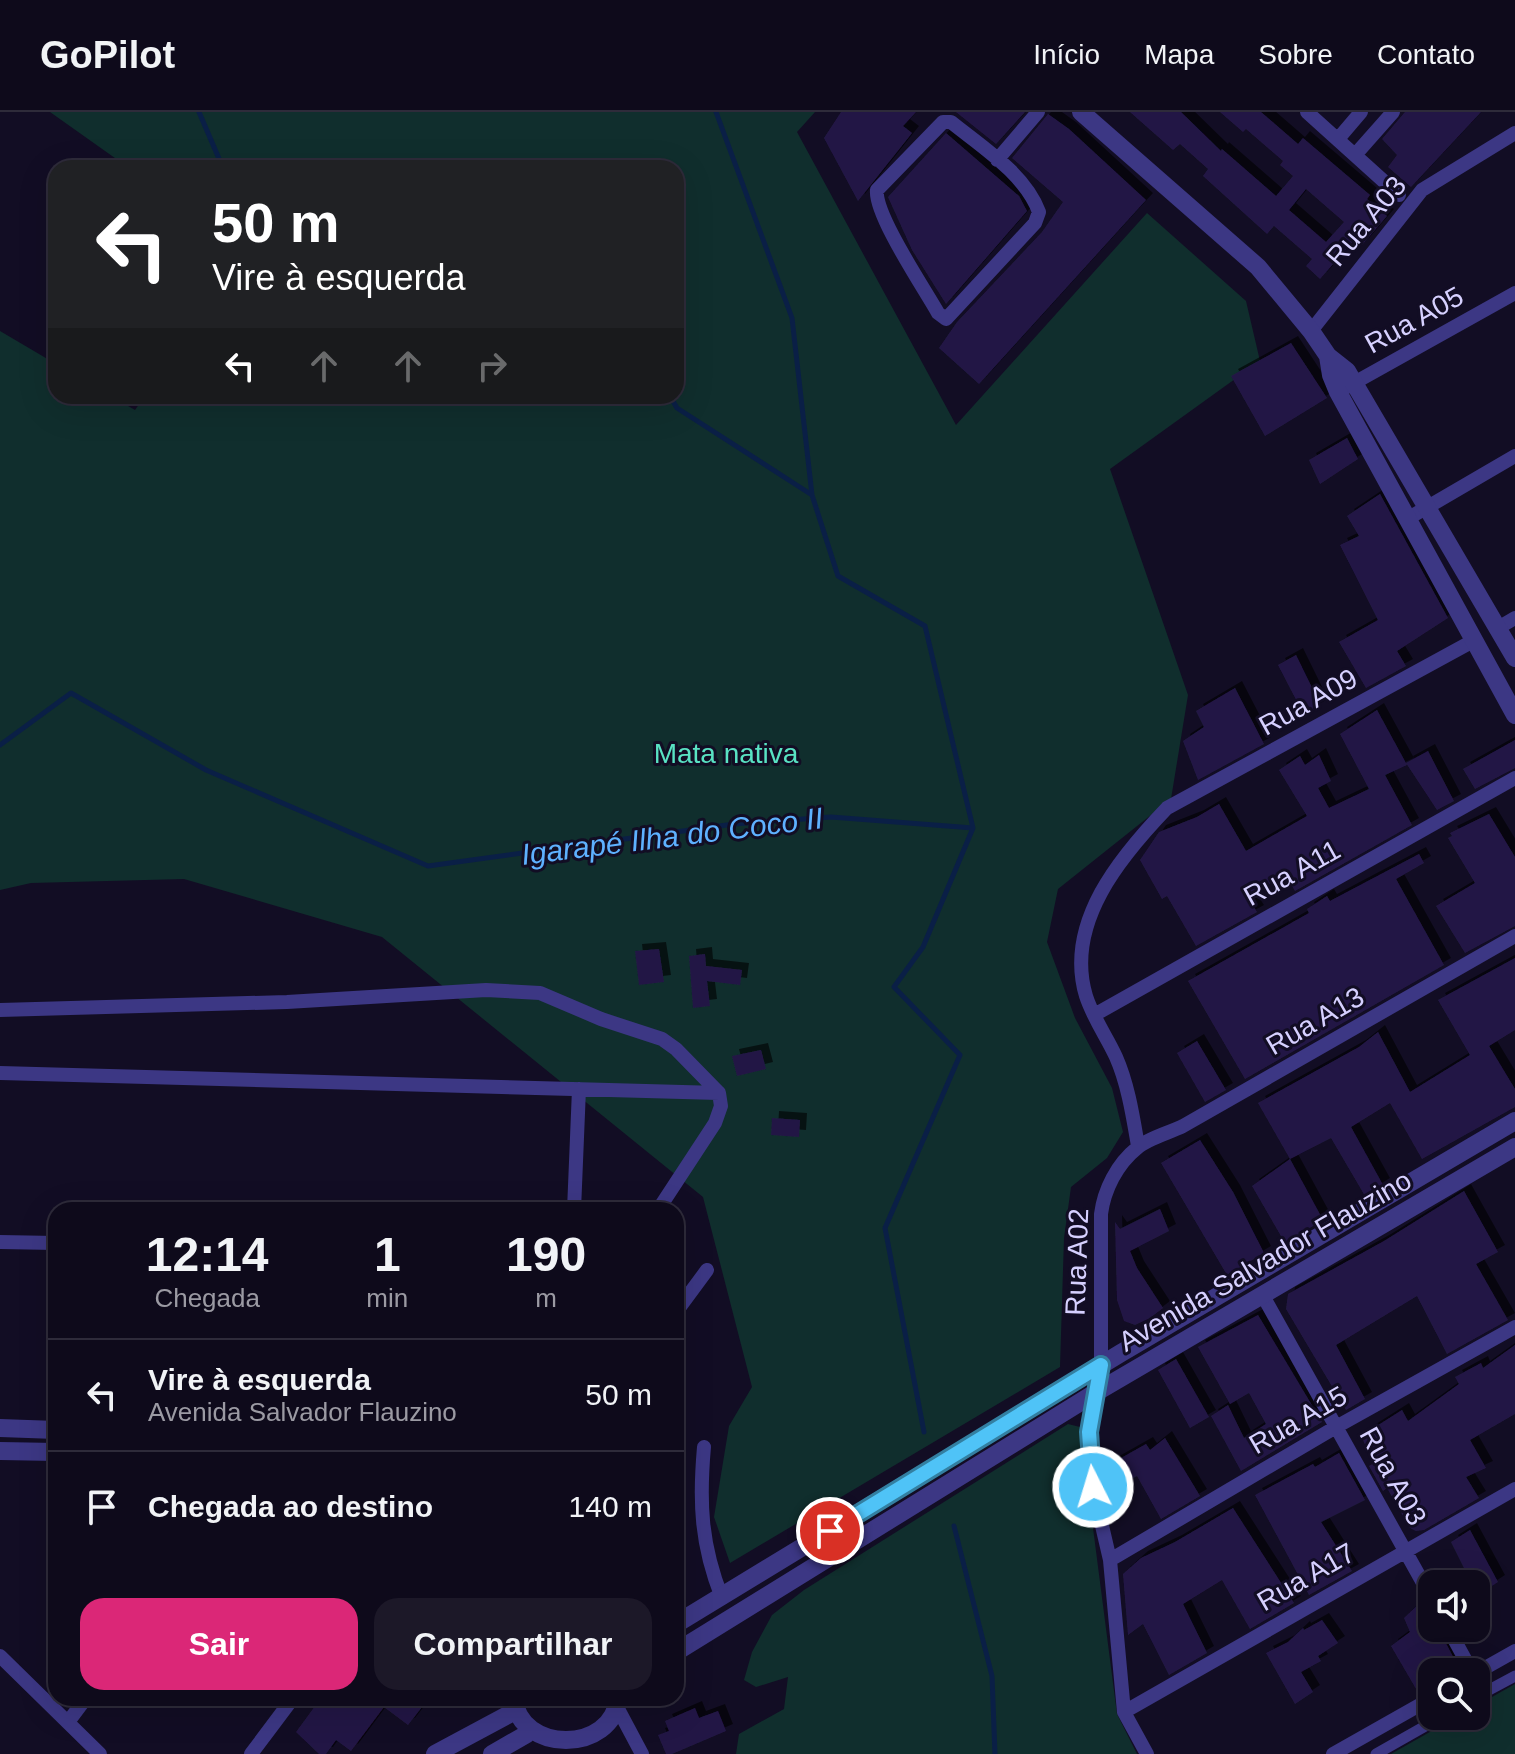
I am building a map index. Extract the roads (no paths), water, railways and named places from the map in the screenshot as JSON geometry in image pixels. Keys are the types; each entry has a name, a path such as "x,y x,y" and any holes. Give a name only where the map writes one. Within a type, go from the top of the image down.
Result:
{"street":[{"path":"997,160 1038,112"},
{"path":"1081,112 1258,267 1311,331 1328,356 1331,375 1346,388 1426,507 1515,658"},
{"path":"1307,112 1399,195"},
{"path":"1338,139 1361,112"},
{"path":"1355,155 1393,112"},
{"path":"943,122 951,122 997,160 1028,190 1039,212 1035,223 946,319 938,313 885,220 876,198 877,190 943,122"},
{"name":"Rua A03","path":"1311,331 1422,190 1515,133"},
{"name":"Rua A05","path":"1346,388 1515,293"},
{"path":"1346,388 1407,519 1515,715"},
{"path":"1407,519 1515,456"},
{"path":"1498,628 1515,618"},
{"name":"Rua A09","path":"1094,1015 1084,986 1082,962 1092,909 1134,842 1167,808 1473,641"},
{"name":"Rua A11","path":"1094,1015 1515,778"},
{"name":"Rua A13","path":"1138,1146 1196,1118 1515,936"},
{"path":"0,1010 287,1002 486,990 540,993 601,1019 662,1039 719,1093 721,1106 715,1123 663,1202"},
{"path":"1094,1015 1117,1060 1138,1146"},
{"path":"0,1073 719,1093"},
{"path":"574,1202 579,1089"},
{"name":"Avenida Salvador Flauzino","path":"684,1619 1101,1365 1515,1121"},
{"name":"Rua A02","path":"1138,1146 1109,1183 1102,1200 1101,1365 1089,1457 1110,1560 1124,1712 1147,1754"},
{"name":"Avenida Salvador Flauzino","path":"684,1647 1095,1393 1515,1147"},
{"path":"0,1242 48,1243"},
{"path":"684,1301 707,1270"},
{"name":"Rua A03","path":"1262,1294 1418,1574"},
{"name":"Rua A15","path":"1110,1560 1336,1427 1515,1327"},
{"path":"0,1428 48,1430"},
{"path":"704,1447 700,1499 704,1543 722,1598"},
{"path":"0,1451 48,1452"},
{"name":"Rua A17","path":"1124,1712 1515,1489"},
{"path":"1490,1664 1515,1651"},
{"path":"0,1656 48,1696"},
{"path":"1490,1689 1515,1676"},
{"path":"59,1706 68,1722 100,1754"},
{"path":"68,1722 80,1706"},
{"path":"251,1754 287,1706"},
{"path":"435,1754 512,1706"},
{"path":"514,1706 527,1734 538,1744 566,1752 594,1743 605,1734 616,1706"},
{"path":"619,1706 642,1754"},
{"path":"1333,1754 1418,1706"},
{"path":"1376,1754 1418,1730"},
{"path":"492,1754 527,1734"}],"waterway":[{"path":"199,112 220,160"},
{"path":"716,112 792,318 812,495 838,576 925,626 973,828"},
{"path":"675,404 812,495"},
{"name":"Igarapé Ilha do Coco II","path":"0,745 71,693 206,770 428,866 734,824 831,817 973,828 923,947 894,987 960,1055 885,1228 924,1432"},
{"name":"Igarapé Ilha do Coco II","path":"954,1526 992,1676 995,1754"}],"park label":[{"name":"Mata nativa","path":"726,753"}]}
